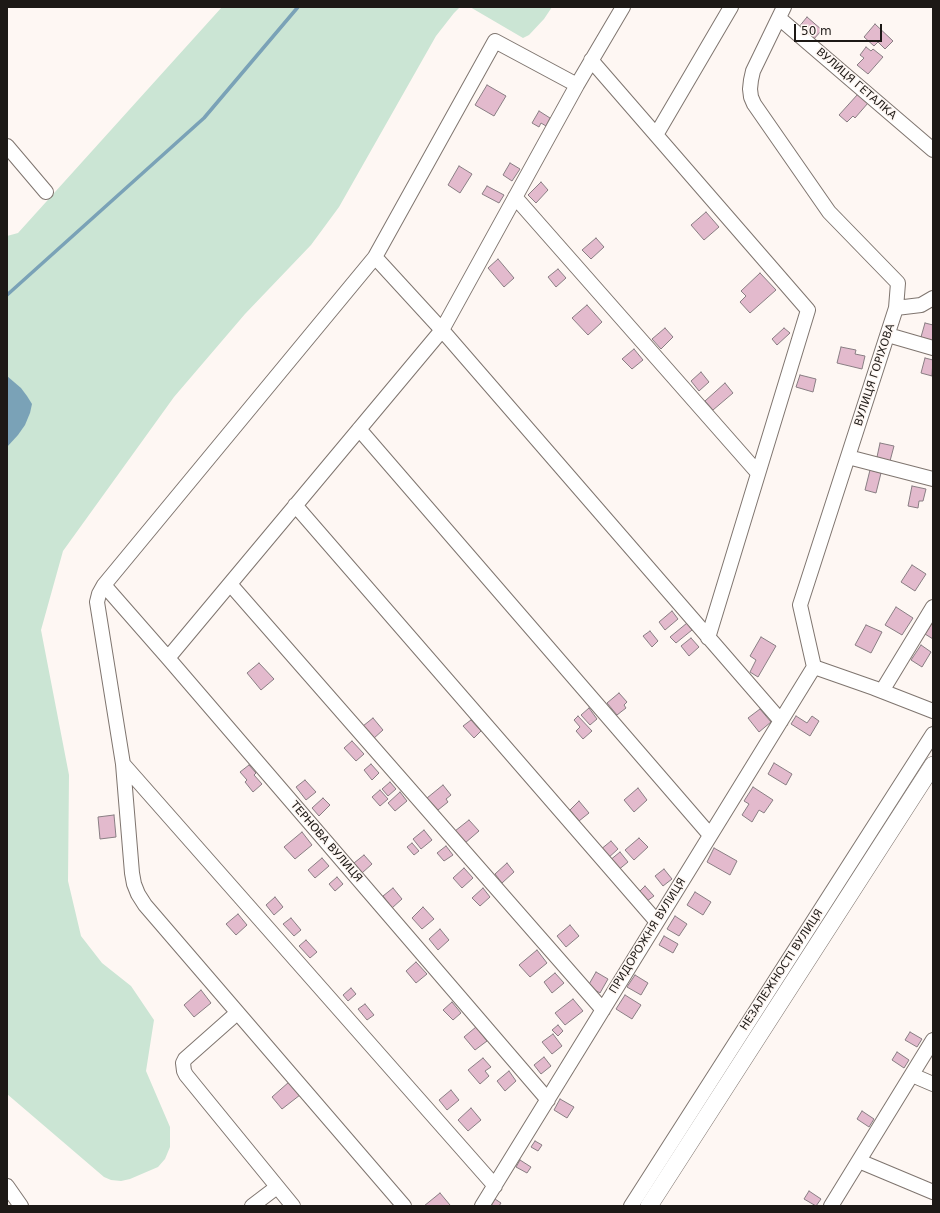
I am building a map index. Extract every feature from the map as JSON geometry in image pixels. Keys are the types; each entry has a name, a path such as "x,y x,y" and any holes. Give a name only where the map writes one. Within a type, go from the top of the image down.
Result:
{"main road":[{"path":"649,1206 933,765"}],"street":[{"path":"168,658 442,330 591,60 623,7"},
{"path":"656,135 731,7"},
{"name":"ВУЛИЦЯ ГЕТАЛКА","path":"782,12 933,150"},
{"name":"ВУЛИЦЯ ГОРІХОВА","path":"782,12 752,76 750,88 751,97 754,104 829,212 898,283 896,308 888,335 800,606 814,667"},
{"path":"404,1206 237,1013 145,905 138,894 132,873 123,764 97,602 104,585 375,257 496,41 577,85"},
{"path":"591,60 808,310 708,638"},
{"path":"7,146 46,192"},
{"path":"515,197 758,473"},
{"path":"375,257 442,330 781,721"},
{"path":"896,308 921,305 933,298"},
{"path":"888,335 933,348"},
{"path":"360,428 710,835"},
{"path":"848,457 933,479"},
{"path":"296,505 657,922"},
{"path":"230,584 603,1010"},
{"name":"ТЕРНОВА ВУЛИЦЯ","path":"104,585 548,1100"},
{"path":"882,691 933,607"},
{"path":"814,667 933,711"},
{"name":"ПРИДОРОЖНЯ ВУЛИЦЯ","path":"482,1206 814,667"},
{"name":"НЕЗАЛЕЖНОСТІ ВУЛИЦЯ","path":"631,1206 933,734"},
{"path":"123,764 495,1186"},
{"path":"237,1013 185,1059 183,1063 184,1071 292,1206"},
{"path":"831,1206 933,1040"},
{"path":"912,1075 933,1084"},
{"path":"859,1161 933,1192"},
{"path":"7,1186 21,1206"},
{"path":"252,1206 277,1187"}],"green space":[{"path":"222,7 460,7 436,36 339,207 311,245 245,314 174,397 63,551 41,630 69,775 68,881 81,936 102,963 131,986 154,1020 146,1071 170,1127 170,1147 165,1159 158,1167 130,1179 121,1181 111,1180 104,1177 7,1094 7,236 18,233"},
{"path":"470,7 552,7 544,19 529,35 523,38"}],"water":[{"path":"7,376 21,388 32,404 25,425 7,447"}],"building":[{"path":"807,17 822,30 812,41 798,28"},
{"path":"875,24 893,41 885,49 878,42 874,46 864,37"},
{"path":"866,47 871,51 873,49 883,57 868,74 857,65 864,58 860,55"},
{"path":"487,85 506,96 494,116 475,105"},
{"path":"858,94 868,103 855,118 853,116 847,122 839,115"},
{"path":"539,111 550,118 546,126 541,123 539,127 532,123"},
{"path":"510,163 520,169 512,181 503,175"},
{"path":"459,166 472,174 460,193 448,185"},
{"path":"541,182 548,190 536,203 528,195"},
{"path":"487,186 504,195 499,203 482,194"},
{"path":"706,212 719,227 704,240 691,225"},
{"path":"596,238 604,247 591,259 582,250"},
{"path":"498,259 514,278 504,287 488,268"},
{"path":"558,269 566,278 556,287 548,277"},
{"path":"760,273 776,290 750,313 740,302 746,296 741,291"},
{"path":"587,305 602,322 588,335 572,318"},
{"path":"925,323 933,325 933,341 921,337"},
{"path":"665,328 673,337 661,349 652,339"},
{"path":"784,328 790,333 777,345 772,339"},
{"path":"841,347 856,350 855,354 865,356 862,369 837,363"},
{"path":"634,349 643,360 632,369 622,359"},
{"path":"925,358 933,360 932,376 921,373"},
{"path":"701,372 709,382 699,391 691,381"},
{"path":"800,375 816,379 813,392 796,387"},
{"path":"725,383 733,393 713,410 705,401"},
{"path":"880,443 894,446 890,461 877,457"},
{"path":"870,470 881,473 876,493 865,490"},
{"path":"912,486 926,489 923,501 919,501 918,508 908,506"},
{"path":"912,565 926,574 915,591 901,582"},
{"path":"896,607 913,618 902,635 885,625"},
{"path":"672,611 678,619 665,630 659,622"},
{"path":"933,622 933,639 925,634"},
{"path":"687,623 692,630 676,643 670,637"},
{"path":"866,625 882,632 871,653 855,645"},
{"path":"650,631 658,641 652,647 643,636"},
{"path":"761,637 776,646 758,677 750,672 756,660 750,656"},
{"path":"691,638 699,647 689,656 681,646"},
{"path":"921,645 931,652 922,667 911,660"},
{"path":"259,663 274,679 261,690 247,673"},
{"path":"619,693 627,702 624,705 626,708 617,715 607,703"},
{"path":"589,708 597,719 590,725 581,715"},
{"path":"760,709 771,722 759,732 748,718"},
{"path":"578,716 592,731 583,739 576,731 580,727 574,720"},
{"path":"796,716 807,723 812,716 819,721 810,736 791,724"},
{"path":"373,718 383,730 373,739 363,726"},
{"path":"471,720 481,731 474,738 463,726"},
{"path":"352,741 364,754 356,761 344,748"},
{"path":"774,763 792,774 786,785 768,774"},
{"path":"371,764 379,773 372,780 364,770"},
{"path":"249,765 256,773 254,775 262,784 253,792 245,782 247,780 240,772"},
{"path":"305,780 316,792 306,800 296,787"},
{"path":"390,782 396,789 388,796 382,789"},
{"path":"443,785 451,795 446,799 448,802 438,810 427,798"},
{"path":"753,787 773,800 764,813 759,810 752,822 742,815 749,804 744,801"},
{"path":"638,788 647,800 634,812 624,800"},
{"path":"380,790 388,799 380,806 372,797"},
{"path":"400,792 407,801 395,811 388,803"},
{"path":"323,798 330,805 319,816 312,808"},
{"path":"579,801 589,813 579,821 570,810"},
{"path":"114,815 116,837 100,839 98,817"},
{"path":"469,820 479,831 465,843 455,831"},
{"path":"424,830 432,840 421,849 413,839"},
{"path":"302,832 312,845 295,859 284,847"},
{"path":"639,838 648,847 634,860 625,850"},
{"path":"611,841 618,849 607,859 600,850"},
{"path":"412,843 419,851 414,855 407,847"},
{"path":"446,846 453,855 444,861 437,853"},
{"path":"714,848 737,861 730,875 707,862"},
{"path":"620,852 628,862 617,871 609,861"},
{"path":"364,855 372,864 362,873 354,863"},
{"path":"322,858 329,866 315,878 308,870"},
{"path":"507,863 514,872 502,883 495,874"},
{"path":"464,868 473,878 462,888 453,878"},
{"path":"664,869 672,879 663,886 655,876"},
{"path":"337,877 343,884 335,891 329,884"},
{"path":"645,886 654,896 647,901 639,892"},
{"path":"393,888 402,899 392,908 383,896"},
{"path":"483,888 490,897 480,906 472,898"},
{"path":"695,892 711,902 703,915 687,905"},
{"path":"275,897 283,907 274,915 266,905"},
{"path":"423,907 434,919 422,929 412,918"},
{"path":"238,914 247,925 236,935 226,924"},
{"path":"675,916 687,924 679,936 667,929"},
{"path":"291,918 301,930 294,936 283,924"},
{"path":"570,925 579,936 566,947 557,936"},
{"path":"440,929 449,940 438,950 429,939"},
{"path":"664,936 678,944 673,953 659,945"},
{"path":"306,940 317,952 310,958 299,946"},
{"path":"537,950 547,963 530,977 519,965"},
{"path":"416,962 427,974 416,983 406,971"},
{"path":"596,972 608,979 600,993 588,986"},
{"path":"555,973 564,983 552,993 544,982"},
{"path":"635,975 648,983 641,995 627,987"},
{"path":"351,988 356,994 348,1001 343,995"},
{"path":"201,990 211,1003 194,1017 184,1005"},
{"path":"625,995 641,1005 632,1019 616,1009"},
{"path":"573,999 583,1011 565,1025 555,1013"},
{"path":"452,1002 461,1013 453,1020 443,1010"},
{"path":"365,1004 374,1015 367,1020 358,1009"},
{"path":"558,1025 563,1031 558,1036 552,1030"},
{"path":"476,1027 487,1041 475,1050 464,1037"},
{"path":"910,1032 922,1039 917,1047 905,1040"},
{"path":"553,1034 562,1046 552,1054 542,1042"},
{"path":"897,1052 909,1060 904,1068 892,1060"},
{"path":"544,1057 551,1066 541,1074 534,1065"},
{"path":"483,1058 491,1067 485,1071 489,1076 480,1084 468,1070"},
{"path":"509,1071 516,1081 505,1091 497,1081"},
{"path":"289,1082 300,1095 282,1109 272,1097"},
{"path":"451,1090 459,1100 447,1110 439,1100"},
{"path":"560,1099 574,1107 567,1118 554,1110"},
{"path":"471,1108 481,1120 468,1131 458,1120"},
{"path":"862,1111 874,1119 869,1127 857,1119"},
{"path":"535,1141 542,1145 538,1151 531,1147"},
{"path":"520,1160 531,1167 527,1173 516,1167"},
{"path":"809,1191 821,1199 816,1206 804,1199"},
{"path":"440,1193 450,1205 449,1206 424,1206"},
{"path":"495,1199 501,1203 499,1206 491,1206"}],"waterway":[{"path":"7,295 204,118 298,7"}]}
